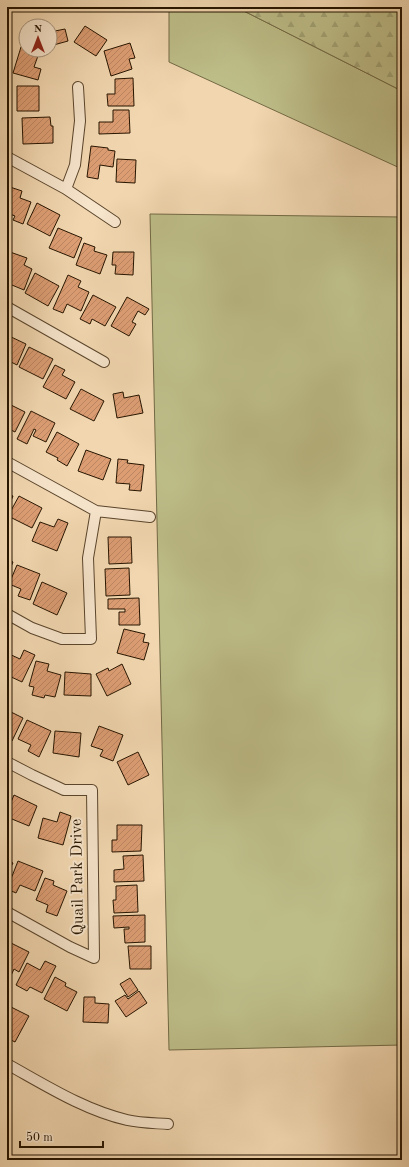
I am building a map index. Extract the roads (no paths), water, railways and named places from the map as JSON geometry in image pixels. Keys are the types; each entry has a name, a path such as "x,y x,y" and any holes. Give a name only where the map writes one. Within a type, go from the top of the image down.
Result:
{"street":[{"path":"66,189 75,165 80,121 78,86"},
{"path":"7,157 66,189 115,222"},
{"path":"7,307 104,362"},
{"path":"7,462 96,511 150,517"},
{"path":"7,614 32,628 62,639 90,639 88,558 96,511"},
{"name":"Quail Park Drive","path":"7,762 64,790 92,790 94,958 70,947 7,912"},
{"path":"7,1064 95,1111 128,1120 168,1124"}]}
